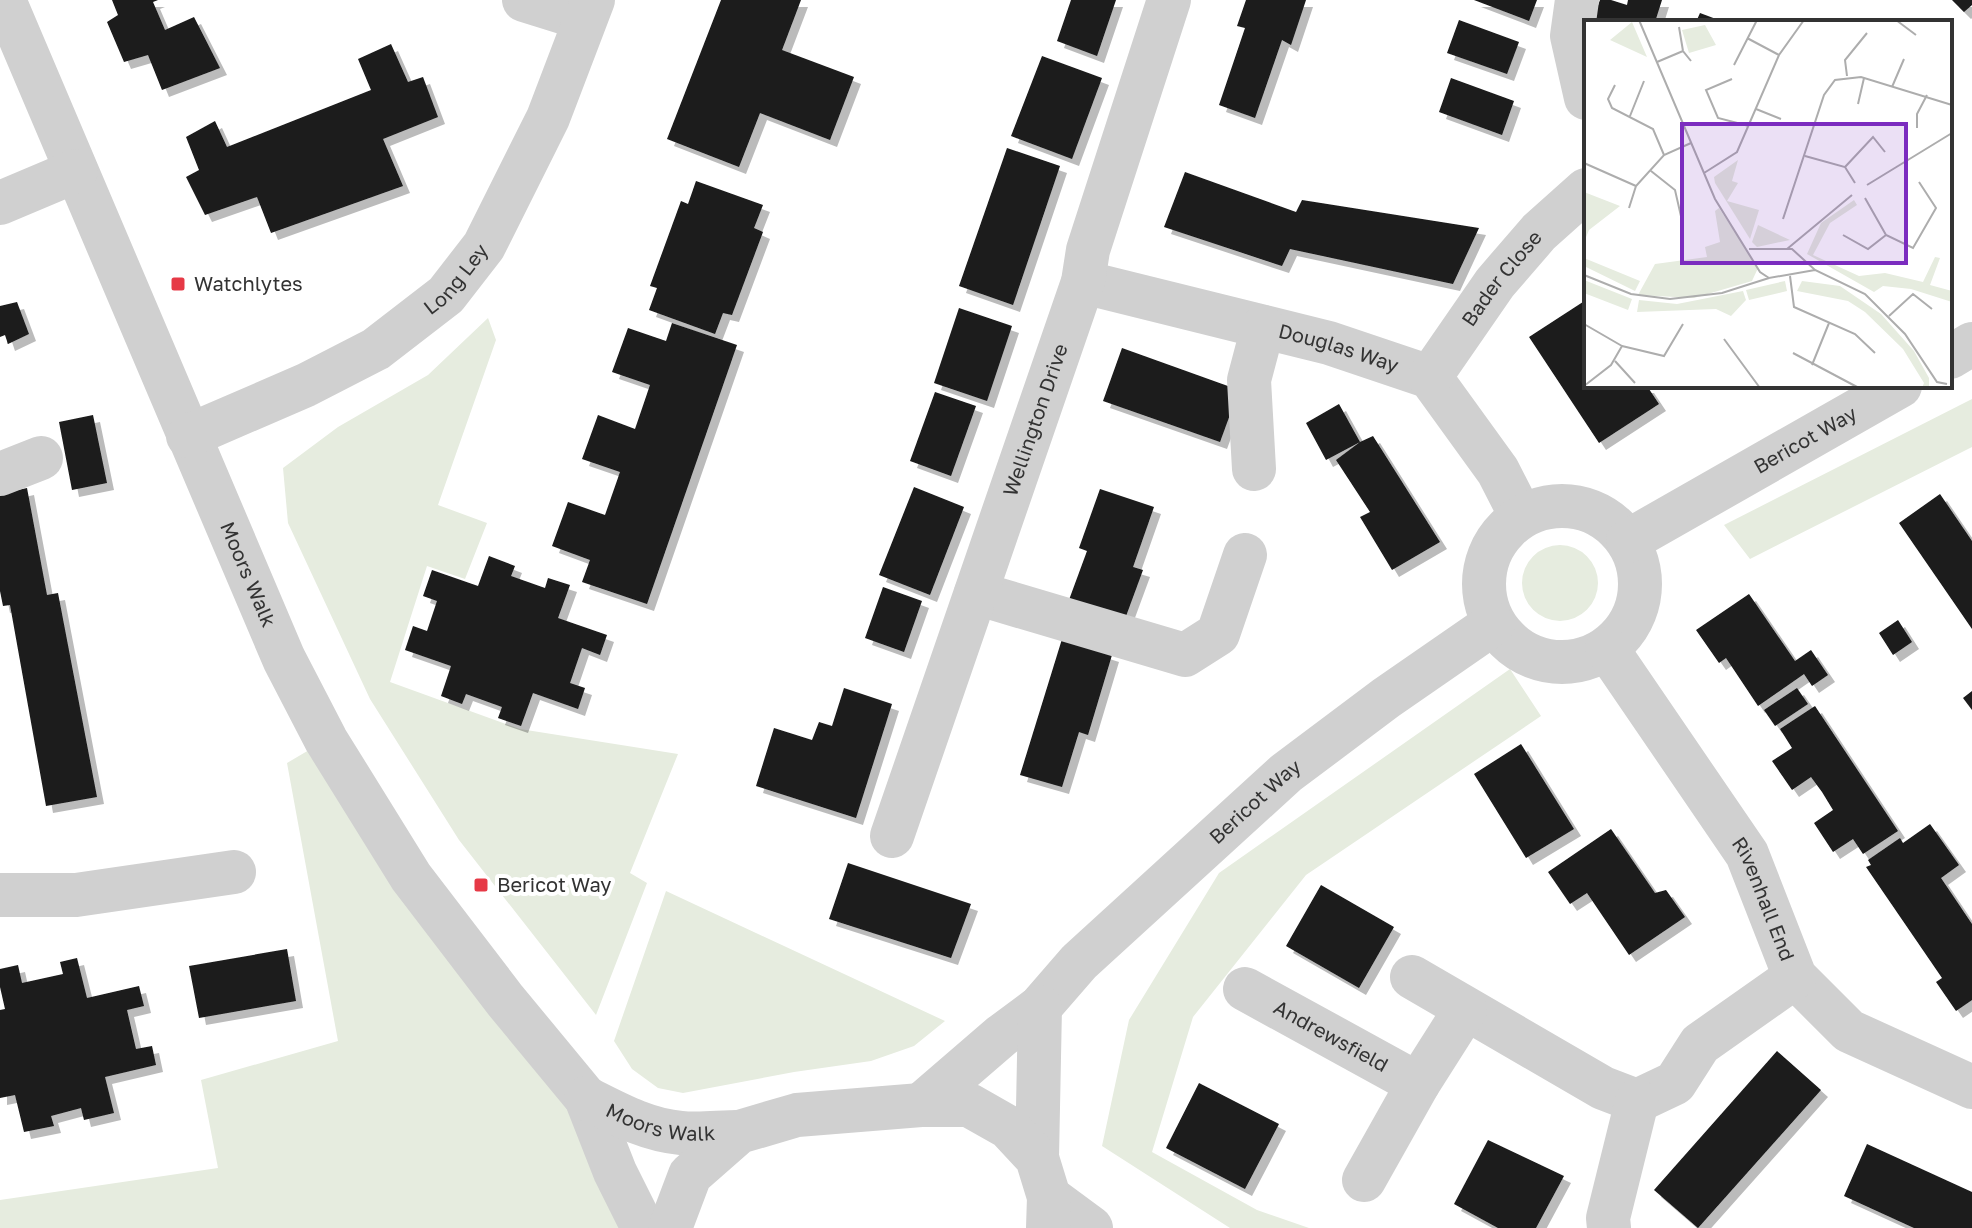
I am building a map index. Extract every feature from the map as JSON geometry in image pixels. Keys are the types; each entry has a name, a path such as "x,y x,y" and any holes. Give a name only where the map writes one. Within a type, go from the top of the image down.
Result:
{"street":[{"name":"Moors Walk","path":"4,0 284,659 326,740 411,877 505,1000 586,1098 615,1172 641,1224 652,1228"},
{"path":"524,0 589,9"},
{"name":"Wellington Drive","path":"892,836 1083,282 1088,250 1169,0"},
{"path":"1577,0 1572,36 1584,89"},
{"name":"Long Ley","path":"188,436 306,385 376,349 446,295 484,246 548,118 589,9"},
{"path":"0,203 76,171"},
{"name":"Bader Close","path":"1430,377 1495,283 1539,232 1584,192"},
{"name":"Douglas Way","path":"1083,282 1329,343 1430,377"},
{"path":"1254,469 1249,380 1263,327"},
{"path":"1952,356 1972,344"},
{"path":"1430,377 1498,471 1521,516"},
{"name":"Bericot Way","path":"1628,541 1896,388"},
{"path":"0,474 41,458"},
{"path":"1568,505 1591,510 1612,523 1628,541 1638,562 1639,599 1625,631 1607,649 1584,660 1558,663 1532,657 1510,644 1493,624 1485,600 1483,576 1489,553 1503,532 1521,516 1543,507 1568,505"},
{"path":"976,593 1185,655 1218,634 1245,555"},
{"name":"Bericot Way","path":"921,1105 1001,1036 1040,1007 1079,962 1286,773 1386,698 1493,624"},
{"name":"Rivenhall End","path":"1607,649 1747,854 1795,977 1849,1031 1972,1087"},
{"path":"1,886 76,895 234,872"},
{"path":"1412,977 1603,1088 1637,1101 1675,1083 1700,1044 1795,977"},
{"name":"Andrewsfield","path":"1245,989 1418,1084"},
{"path":"1040,1007 1045,1194"},
{"path":"1364,1180 1418,1084 1465,1010"},
{"name":"Moors Walk","path":"586,1098 634,1122 658,1129 683,1134 739,1132"},
{"path":"1609,1228 1608,1218 1637,1101"},
{"path":"670,1228 690,1175 739,1132 797,1115 921,1105 969,1105 1008,1127 1045,1194 1091,1228"}],"shaded area":[{"path":"488,318 496,340 438,505 487,523 465,579 427,566 390,682 520,729 678,754 630,873 647,883 596,1015 459,840 370,699 288,523 283,468 338,427 428,375"},
{"path":"1972,399 1972,447 1750,559 1724,525"},
{"path":"1560,545 1574,548 1587,556 1595,569 1598,583 1595,597 1587,610 1574,618 1560,621 1546,618 1533,610 1525,597 1522,583 1525,569 1533,556 1546,548"},
{"path":"1510,669 1541,716 1306,875 1193,1017 1152,1152 1257,1210 1309,1228 1230,1228 1102,1146 1129,1020 1219,873"},
{"path":"326,740 652,1228 0,1228 0,1200 218,1168 201,1080 338,1041 287,763"},
{"path":"666,891 945,1021 914,1046 871,1061 683,1093 658,1088 632,1069 614,1041"}],"building":[{"path":"112,0 158,0 153,2 165,30 194,17 220,68 162,90 148,55 124,62 107,22 118,15"},
{"path":"721,0 801,0 782,50 854,77 830,140 760,113 739,167 667,139"},
{"path":"1071,0 1116,0 1097,56 1057,41"},
{"path":"1246,0 1306,0 1291,45 1282,40 1255,118 1219,105 1245,28 1237,26"},
{"path":"1474,0 1537,0 1529,21"},
{"path":"1600,0 1627,5 1628,0 1662,0 1656,20 1593,20"},
{"path":"1952,0 1972,0 1972,5 1964,12"},
{"path":"1700,13 1719,20 1697,20"},
{"path":"1459,20 1519,42 1507,74 1447,53"},
{"path":"391,44 408,82 423,77 438,117 383,139 403,186 271,233 257,197 205,215 186,177 199,170 186,137 215,121 227,147 371,90 358,59"},
{"path":"1042,56 1102,78 1072,159 1011,136"},
{"path":"1451,78 1514,101 1502,135 1439,112"},
{"path":"1007,148 1060,166 1013,305 959,286"},
{"path":"1185,172 1296,212 1302,200 1479,228 1453,284 1290,249 1282,266 1164,227"},
{"path":"696,181 763,205 754,228 763,232 732,315 723,313 715,334 649,310 657,288 650,286 681,201 688,204"},
{"path":"1584,301 1584,388 1648,388 1659,404 1599,443 1529,337"},
{"path":"17,302 29,334 8,344 5,335 0,337 0,306"},
{"path":"959,308 1012,326 987,401 934,383"},
{"path":"672,323 737,345 647,604 582,582 590,560 552,546 568,502 605,515 620,472 582,459 598,415 635,429 650,385 612,372 628,328 666,341"},
{"path":"1122,348 1239,390 1220,442 1103,401"},
{"path":"935,392 976,406 951,476 910,461"},
{"path":"1339,404 1360,442 1326,460 1306,423"},
{"path":"93,415 107,483 72,490 59,422"},
{"path":"1373,436 1440,542 1392,570 1360,517 1370,512 1336,460"},
{"path":"914,487 964,507 930,595 879,575"},
{"path":"27,488 47,595 58,593 97,797 46,806 10,605 3,606 0,591 0,494"},
{"path":"1100,489 1154,507 1133,567 1143,570 1122,627 1066,608 1087,551 1079,548"},
{"path":"1940,494 1972,541 1972,629 1899,523"},
{"path":"489,556 515,566 511,576 545,588 548,578 570,585 558,618 607,635 600,655 582,648 570,683 585,688 578,709 533,693 521,726 498,718 502,707 466,694 462,704 441,696 451,666 405,650 413,626 427,631 437,601 423,596 432,570 478,586"},
{"path":"883,587 922,601 904,652 865,638"},
{"path":"1749,594 1795,661 1811,650 1828,675 1812,686 1804,674 1758,706 1726,658 1719,663 1696,630"},
{"path":"1898,620 1912,642 1893,655 1879,633"},
{"path":"1062,639 1112,655 1088,735 1079,732 1062,787 1020,775"},
{"path":"844,688 892,704 856,818 756,786 774,728 812,740 819,722 832,726"},
{"path":"1797,688 1808,704 1775,726 1764,710"},
{"path":"1972,691 1972,710 1963,698"},
{"path":"1815,706 1898,831 1863,854 1853,839 1833,852 1814,823 1833,810 1822,792 1811,777 1792,790 1772,761 1792,748 1780,729"},
{"path":"1521,744 1574,829 1526,858 1474,774"},
{"path":"1930,824 1959,865 1941,878 1972,924 1972,1000 1956,1011 1936,982 1942,978 1866,867 1871,865 1868,860 1900,838 1903,843"},
{"path":"1611,829 1655,893 1666,890 1685,917 1629,955 1587,893 1570,904 1548,872"},
{"path":"848,863 971,904 951,958 829,919"},
{"path":"1321,885 1394,927 1359,988 1286,946"},
{"path":"287,949 296,1001 199,1018 189,966"},
{"path":"77,958 87,998 139,986 144,1006 127,1010 136,1049 152,1046 156,1065 105,1077 114,1113 84,1120 81,1108 51,1116 54,1126 24,1132 15,1095 0,1098 0,1010 5,1009 0,969 18,965 22,983 63,974 60,962"},
{"path":"1777,1051 1821,1090 1698,1228 1654,1190"},
{"path":"1199,1083 1279,1124 1245,1189 1166,1148"},
{"path":"1488,1140 1564,1176 1536,1228 1498,1228 1454,1204"},
{"path":"1867,1144 1972,1192 1972,1228 1914,1228 1844,1196"}],"place":[{"name":"Watchlytes","path":"178,284"},
{"name":"Bericot Way","path":"481,885"}]}
